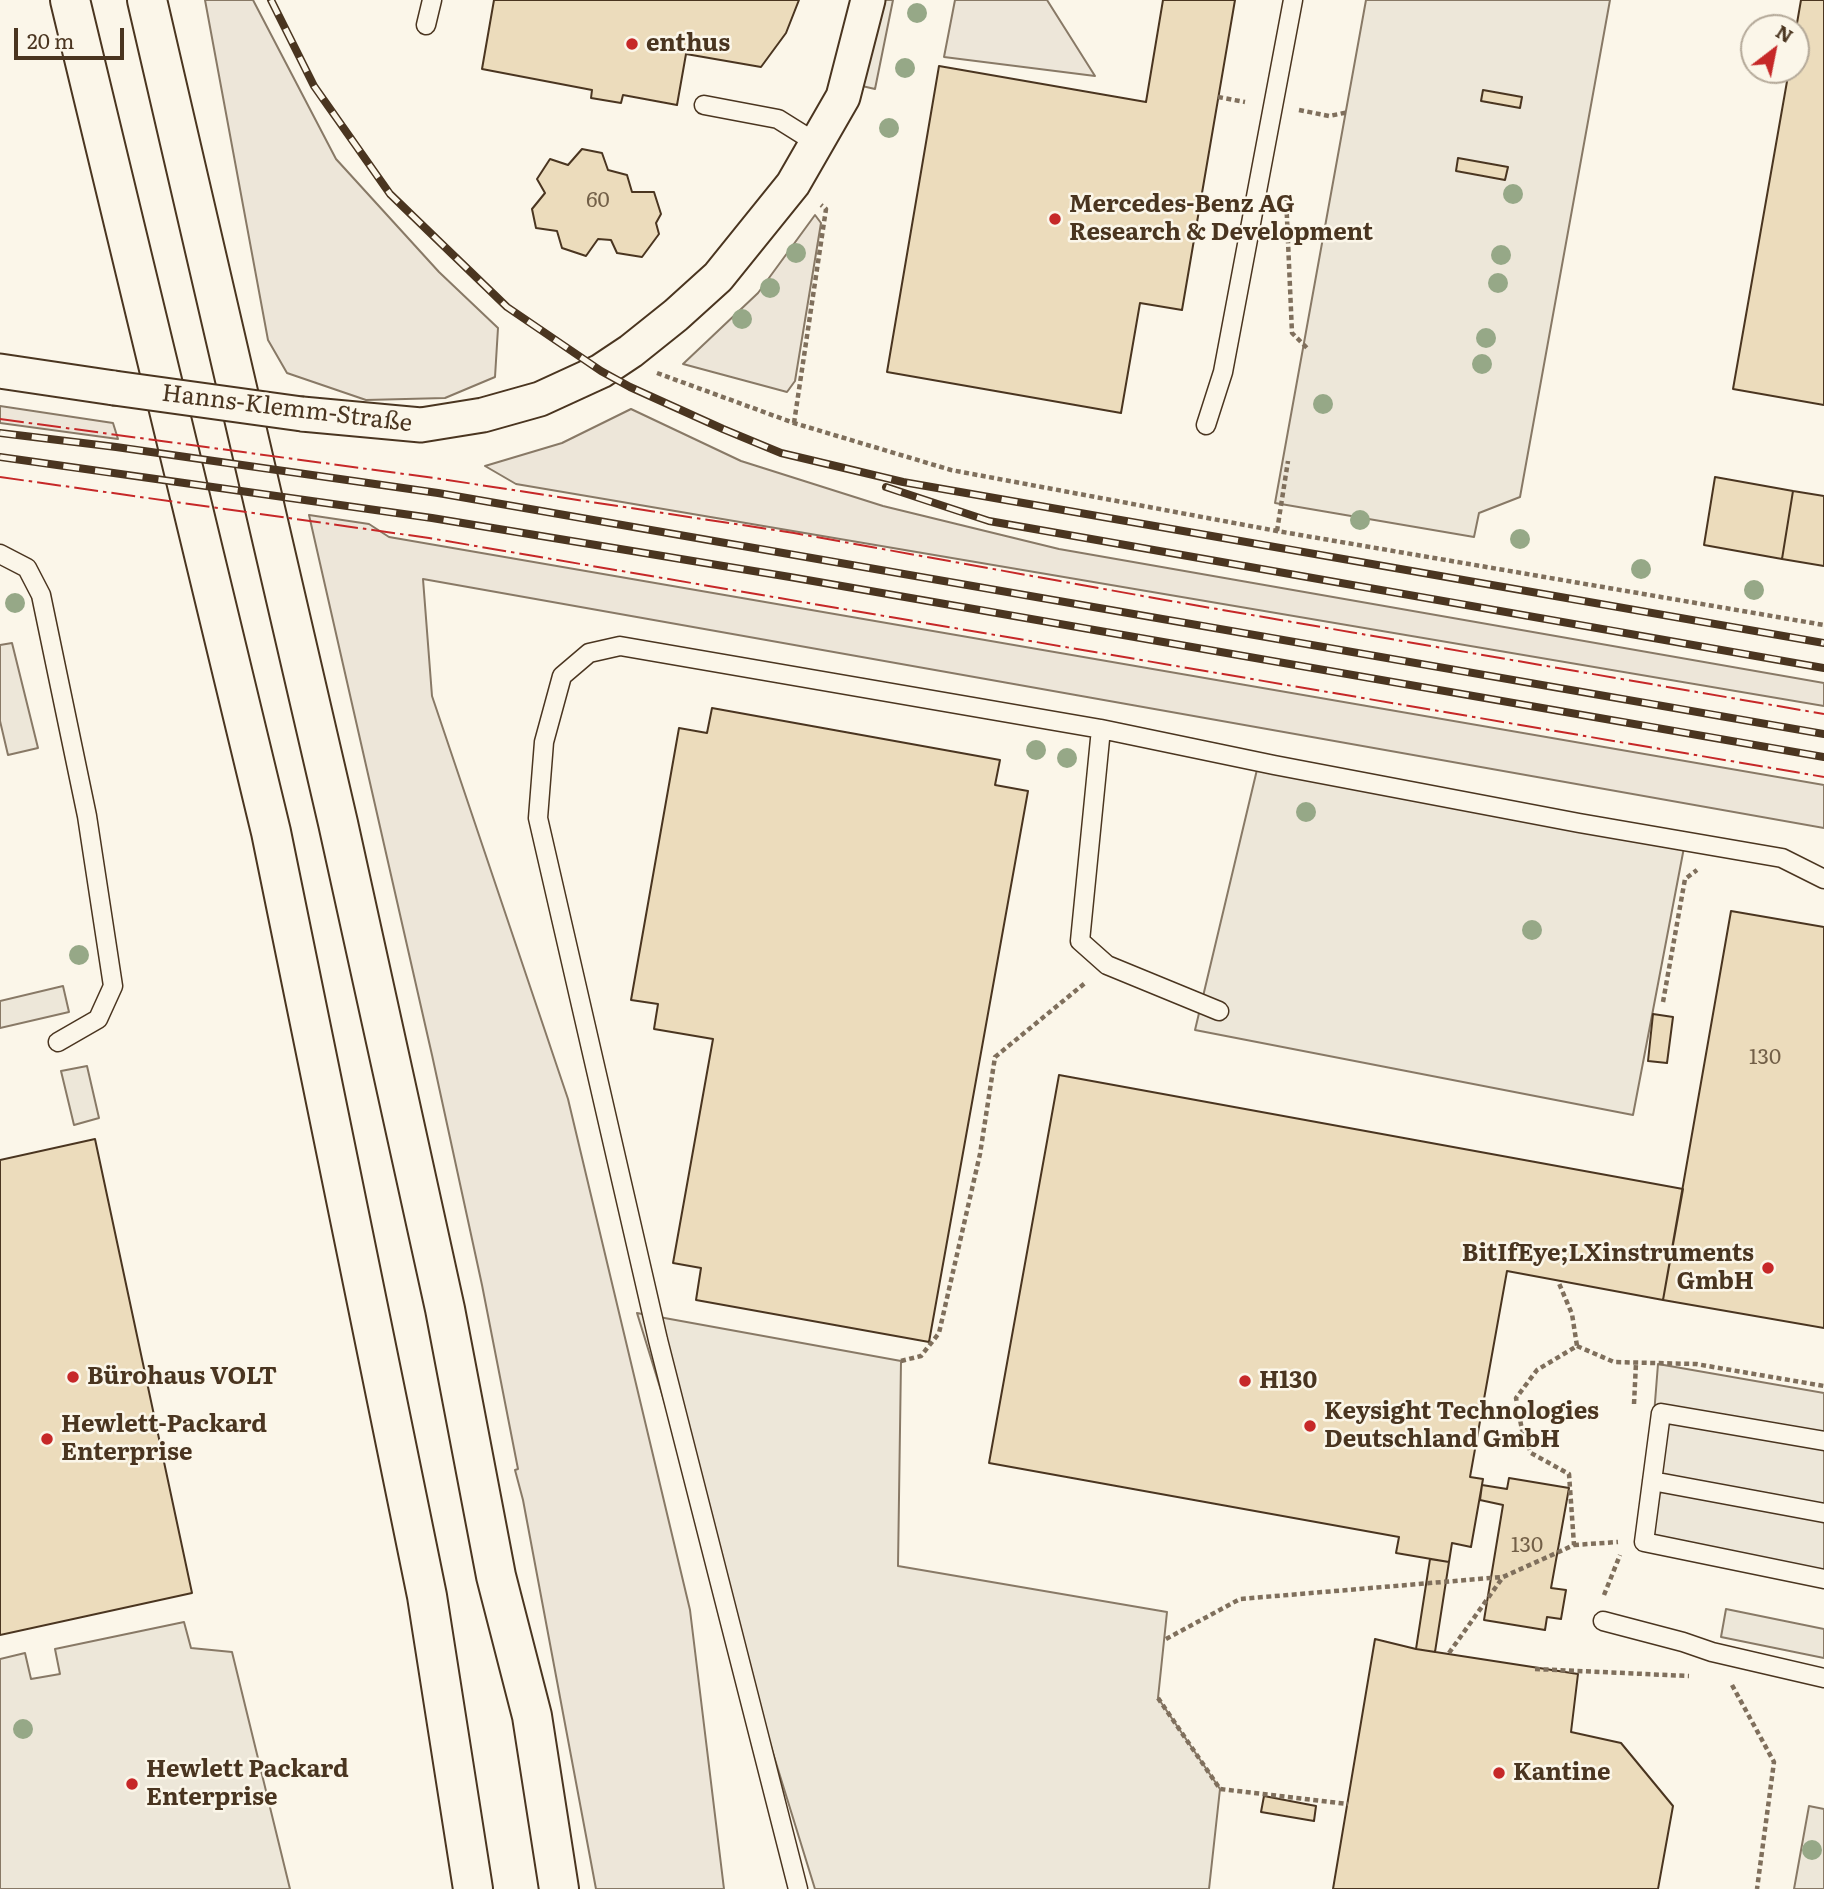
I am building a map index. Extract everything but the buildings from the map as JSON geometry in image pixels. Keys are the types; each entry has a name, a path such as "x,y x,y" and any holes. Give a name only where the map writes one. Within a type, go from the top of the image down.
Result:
{"highway":[{"path":"70,0 271,832 427,1596 473,1889"},
{"path":"147,0 338,823 430,1241 496,1576 532,1716 559,1889"}],"street":[{"name":"Hanns-Klemm-Straße","path":"0,371 302,414 421,425 482,415 540,399 601,371 631,351 718,277 793,184 818,144 843,97 868,0"}],"lane":[{"path":"426,24 432,0"},
{"path":"1206,425 1223,372 1293,0"},
{"path":"705,105 778,119 818,144"},
{"path":"0,554 27,568 41,595 87,816 113,986 98,1019 58,1042"},
{"path":"798,1889 659,1340 538,818 544,742 562,676 589,653 620,646 1101,729 1591,825 1782,858 1824,879"},
{"path":"1101,729 1080,941 1107,965 1219,1011"},
{"path":"1824,1441 1661,1413 1644,1542 1824,1579"},
{"path":"1652,1482 1824,1513"},
{"path":"1603,1621 1712,1652 1824,1678"}],"path":[{"path":"1271,106 1329,116 1349,112"},
{"path":"793,184 826,209 794,423"},
{"path":"1286,184 1292,333 1308,349"},
{"path":"631,351 653,372 794,423 951,470 1824,625"},
{"path":"1277,530 1288,461"},
{"path":"1663,1002 1685,879 1700,868"},
{"path":"901,1361 921,1356 939,1333 980,1154 995,1057 1107,965"},
{"path":"1558,1281 1572,1314 1577,1346"},
{"path":"1577,1346 1614,1362 1696,1364 1824,1386"},
{"path":"1574,1545 1569,1474 1531,1453 1522,1430 1516,1398 1537,1370 1577,1346"},
{"path":"1167,1639 1240,1599 1503,1577 1574,1545 1626,1541"},
{"path":"1449,1653 1503,1577"},
{"path":"1535,1669 1696,1677"},
{"path":"1731,1683 1743,1684"},
{"path":"1158,1698 1220,1789 1348,1804"},
{"path":"1756,1889 1774,1762"}],"shaded area":[{"path":"205,0 253,0 336,159 439,272 498,328 495,377 445,398 366,400 287,373 268,340"},
{"path":"880,0 893,0 875,89 862,86"},
{"path":"955,0 1047,0 1095,76 944,57"},
{"path":"1366,0 1610,0 1520,497 1479,513 1474,537 1275,503"},
{"path":"815,215 821,223 795,381 787,392 683,364 758,293"},
{"path":"0,406 113,423 118,439 0,423"},
{"path":"631,409 741,461 883,506 1059,549 1824,683 1824,706 516,484 485,466 562,443"},
{"path":"309,515 369,524 389,537 1824,785 1824,828 423,579 432,696 568,1099 690,1610 724,1889 596,1889 482,1285"},
{"path":"12,643 38,748 8,755 0,721 0,645"},
{"path":"1260,757 1686,837 1633,1115 1195,1030"},
{"path":"63,986 69,1012 0,1028 0,1001"},
{"path":"87,1066 99,1118 74,1125 61,1071"},
{"path":"637,1313 901,1361 898,1566 1167,1612 1158,1698 1220,1789 1209,1889 815,1889"},
{"path":"1658,1364 1824,1393 1824,1579 1644,1542"},
{"path":"1726,1609 1824,1629 1824,1658 1721,1637"},
{"name":"Hewlett Packard Enterprise","path":"184,1622 191,1648 232,1652 290,1889 0,1889 0,1659 25,1653 31,1679 60,1674 55,1649"},
{"path":"1809,1806 1824,1809 1824,1889 1794,1889"}],"railway":[{"path":"271,0 314,86 390,194 507,307 601,371 723,429 781,453 903,482 1824,643"},
{"path":"0,433 438,493 1824,734"},
{"path":"0,457 432,518 790,577 1824,757"},
{"path":"886,487 989,521 1824,668"}],"power":[{"path":"0,419 441,479 794,533 1824,714"},
{"path":"0,477 429,538 1824,777"}],"place":[{"name":"enthus","path":"632,44"},
{"name":"Mercedes-Benz AG Research & Development","path":"1055,219"},
{"name":"BitIfEye;LXinstruments GmbH","path":"1768,1268"},
{"name":"Bürohaus VOLT","path":"73,1377"},
{"name":"H130","path":"1245,1381"},
{"name":"Keysight Technologies Deutschland GmbH","path":"1310,1426"},
{"name":"Hewlett-Packard Enterprise","path":"47,1439"},
{"name":"Kantine","path":"1499,1773"},
{"name":"Hewlett Packard Enterprise","path":"132,1784"}]}
